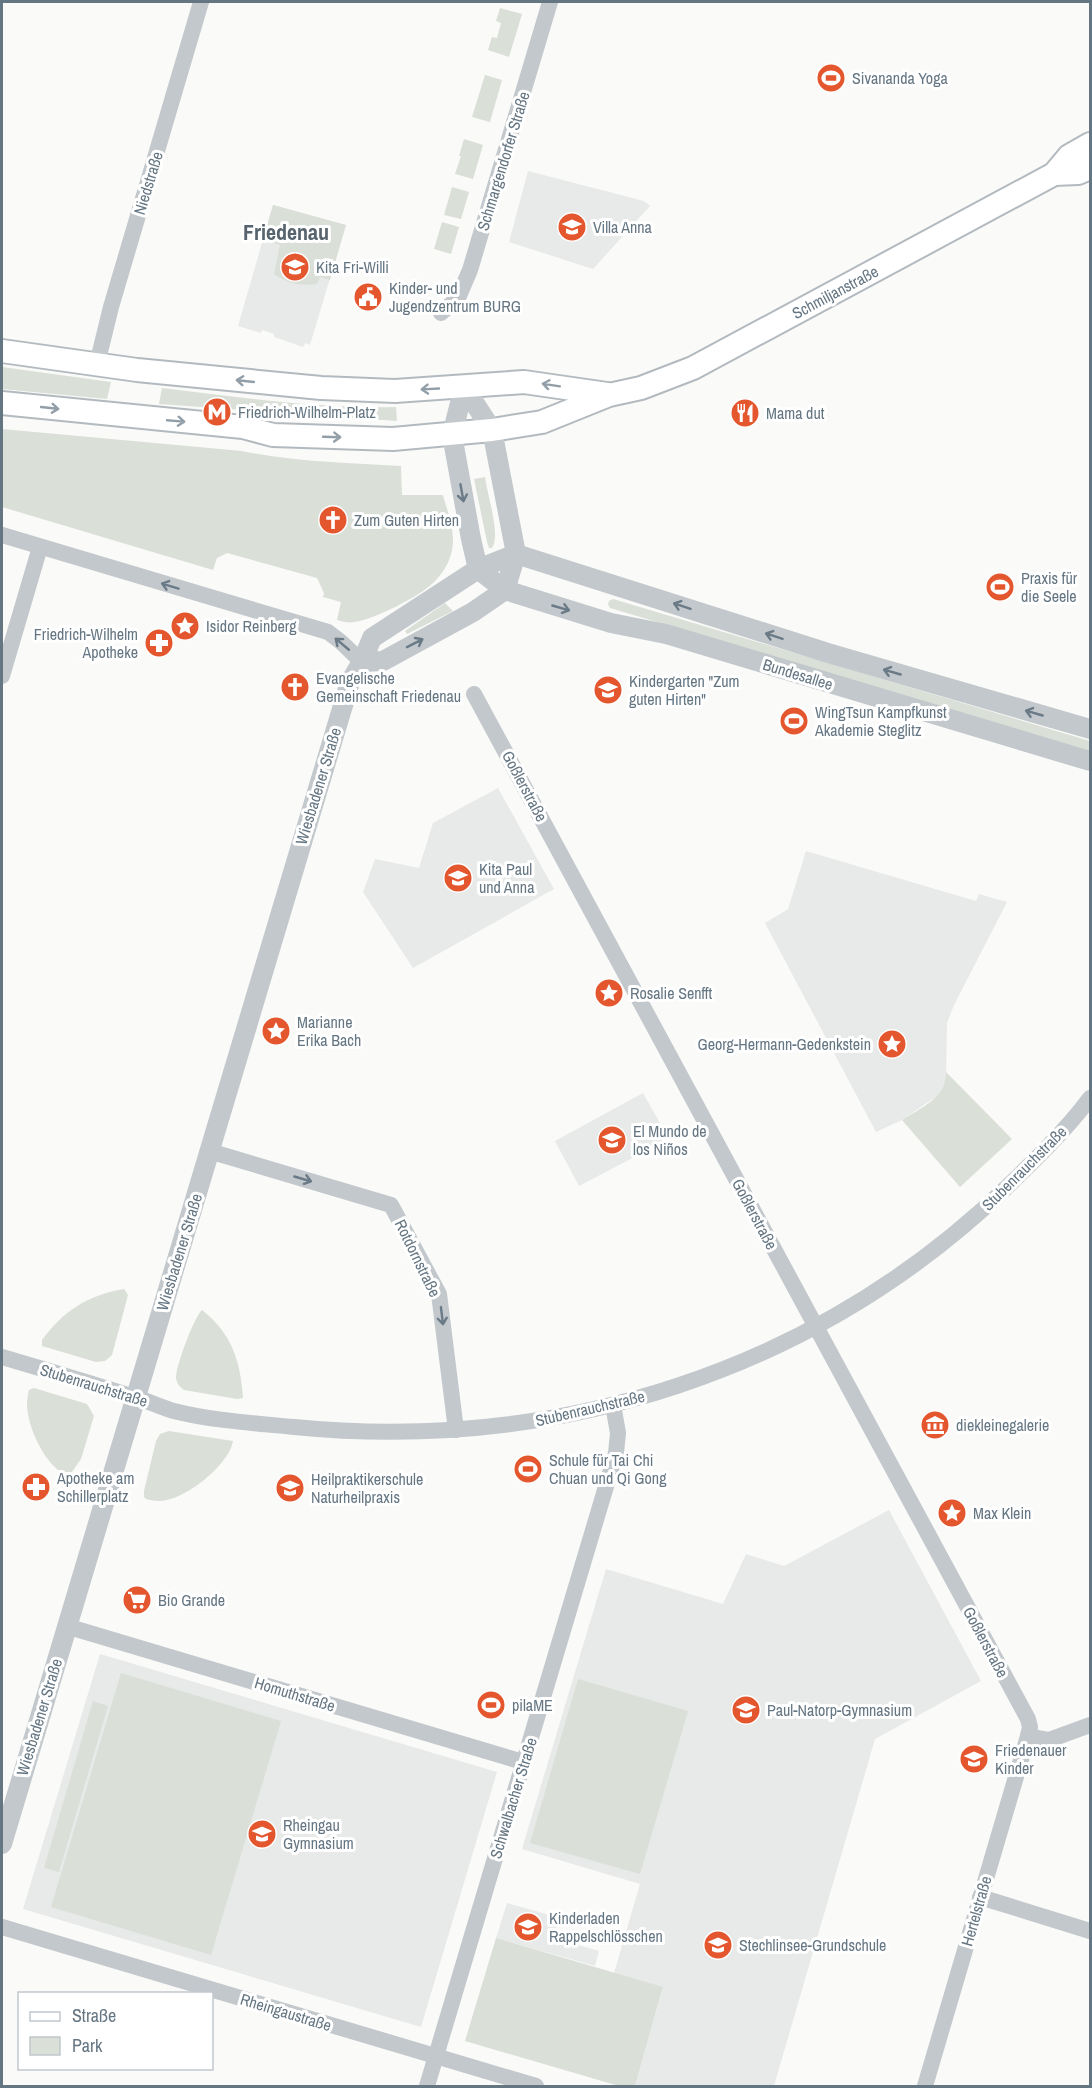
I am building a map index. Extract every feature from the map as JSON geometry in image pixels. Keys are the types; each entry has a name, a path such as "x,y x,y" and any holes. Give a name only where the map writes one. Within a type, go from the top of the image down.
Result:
{"main road":[{"name":"Schmiljanstraße","path":"492,430 535,424 609,394 641,388 693,368 1054,174 1070,156 1090,144"},
{"name":"Schmiljanstraße","path":"1054,174 1078,173 1090,168"},
{"path":"2,351 97,364 331,389 395,391 464,387"},
{"name":"Schmiljanstraße","path":"464,387 524,382 609,394"},
{"path":"2,403 243,427 273,435 393,439 492,430"}],"street":[{"name":"Niedstraße","path":"97,364 111,307 201,2"},
{"name":"Schmargendorfer Straße","path":"441,313 458,298 470,270 550,2"},
{"path":"2,535 328,632 362,662 383,661 473,612 505,590 516,554 492,430 464,387"},
{"path":"464,387 452,435 471,539 478,569 505,590"},
{"path":"2,676 40,547"},
{"path":"362,662 372,638 478,569 516,554"},
{"name":"Bundesallee","path":"516,554 828,653 1090,729"},
{"name":"Bundesallee","path":"505,590 611,622 666,634 1090,761"},
{"name":"Wiesbadener Straße","path":"2,1844 344,698 350,681 362,662"},
{"name":"Goßlerstraße","path":"474,694 1028,1719 1030,1727 1028,1736"},
{"name":"Stubenrauchstraße","path":"2,1357 175,1411 255,1423 368,1432 493,1427 613,1405 742,1362 816,1326 897,1278 954,1236 1085,1117 1090,1098"},
{"name":"Rotdornstraße","path":"209,1151 391,1205 439,1294 456,1430"},
{"name":"Schwalbacher Straße","path":"427,2086 616,1452 618,1433 613,1405"},
{"name":"Homuthstraße","path":"66,1626 523,1762"},
{"path":"1028,1736 1049,1740 1090,1725"},
{"name":"Hertelstraße","path":"925,2086 1028,1736"},
{"path":"980,1897 1090,1931"},
{"name":"Rheingaustraße","path":"2,1927 536,2086"}],"shaded area":[{"name":"Villa Anna","path":"528,171 644,201 650,206 593,269 509,242"},
{"name":"Kita Fri-Willi","path":"273,205 346,225 310,345 305,343 303,347 274,337 274,334 262,330 261,333 238,326"},
{"name":"Kita Paul und Anna","path":"498,788 554,889 413,968 363,892 375,859 419,868 433,823"},
{"path":"806,851 976,901 979,894 1007,902 947,1023 946,1081 937,1096 902,1120 876,1132 765,923 788,909"},
{"name":"El Mundo de los Niños","path":"643,1093 669,1139 579,1186 555,1141"},
{"name":"Paul-Natorp-Gymnasium","path":"889,1510 981,1681 875,1739 774,2086 635,2086 663,1988 614,1973 640,1884 522,1849 606,1569 723,1604 746,1554 784,1566"},
{"name":"Rheingau Gymnasium","path":"100,1654 497,1772 421,2027 23,1909"},
{"name":"Kinderladen Rappelschlösschen","path":"507,1903 560,1918 554,1936 599,1951 595,1966 496,1938"}],"green space":[{"path":"500,8 522,14 509,57 488,50 492,37 497,38 501,23 496,21"},
{"path":"485,75 502,80 490,122 472,117"},
{"path":"464,139 483,145 473,179 455,174"},
{"path":"452,187 469,192 461,219 444,215"},
{"path":"273,205 346,225 330,280 320,277 317,284 300,284 284,280 274,274 280,245 263,240"},
{"path":"442,222 459,227 451,254 434,249"},
{"path":"2,367 111,382 107,399 2,389"},
{"path":"162,388 308,404 396,407 397,421 159,404"},
{"path":"2,429 242,451 301,460 401,466 402,495 443,495 452,532 453,547 440,576 419,594 363,620 339,621 337,620 341,602 323,597 324,593 317,578 227,553 217,558 213,570 2,507"},
{"path":"485,477 495,534 492,548 489,548 487,542 474,479"},
{"path":"613,599 1090,741 1090,751 610,608 609,601"},
{"path":"445,603 453,611 407,634 405,631"},
{"path":"946,1072 1012,1139 960,1187 902,1120 938,1095 945,1081"},
{"path":"124,1289 128,1295 127,1299 112,1355 105,1361 96,1362 42,1346 42,1340 50,1330 77,1306 99,1295"},
{"path":"202,1310 221,1329 233,1349 240,1372 243,1398 184,1390 177,1382 182,1354 194,1322"},
{"path":"34,1388 87,1404 94,1416 81,1459 69,1476 53,1465 34,1435 27,1404 29,1390"},
{"path":"169,1431 233,1441 230,1450 215,1470 193,1488 170,1499 160,1501 146,1499 144,1491 156,1441 160,1434"},
{"path":"121,1673 281,1721 211,1955 51,1907"},
{"path":"578,1679 688,1711 640,1874 530,1843"},
{"path":"93,1701 108,1706 59,1872 44,1868"},
{"path":"496,1938 663,1987 635,2086 619,2086 465,2041"}],"place":[{"name":"Sivananda Yoga","path":"831,78"},
{"name":"Villa Anna","path":"572,227"},
{"name":"Kita Fri-Willi","path":"295,267"},
{"name":"Kinder- und Jugendzentrum BURG","path":"368,297"},
{"name":"Friedrich-Wilhelm-Platz","path":"217,412"},
{"name":"Mama dut","path":"745,413"},
{"name":"Zum Guten Hirten","path":"333,520"},
{"name":"Praxis für die Seele","path":"1000,587"},
{"name":"Isidor Reinberg","path":"185,626"},
{"name":"Friedrich-Wilhelm Apotheke","path":"159,643"},
{"name":"Evangelische Gemeinschaft Friedenau","path":"295,687"},
{"name":"Kindergarten \"Zum guten Hirten\"","path":"608,690"},
{"name":"WingTsun Kampfkunst Akademie Steglitz","path":"794,721"},
{"name":"Kita Paul und Anna","path":"458,878"},
{"name":"Rosalie Senfft","path":"609,993"},
{"name":"Marianne Erika Bach","path":"276,1031"},
{"name":"Georg-Hermann-Gedenkstein","path":"892,1044"},
{"name":"El Mundo de los Niños","path":"612,1140"},
{"name":"diekleinegalerie","path":"935,1425"},
{"name":"Schule für Tai Chi Chuan und Qi Gong","path":"528,1469"},
{"name":"Apotheke am Schillerplatz","path":"36,1487"},
{"name":"Heilpraktikerschule Naturheilpraxis","path":"290,1488"},
{"name":"Max Klein","path":"952,1513"},
{"name":"Bio Grande","path":"137,1600"},
{"name":"pilaME","path":"491,1705"},
{"name":"Paul-Natorp-Gymnasium","path":"746,1710"},
{"name":"Friedenauer Kinder","path":"974,1759"},
{"name":"Rheingau Gymnasium","path":"262,1834"},
{"name":"Kinderladen Rappelschlösschen","path":"528,1927"},
{"name":"Stechlinsee-Grundschule","path":"718,1945"}],"district":[{"name":"Friedenau","path":"286,232"}]}
